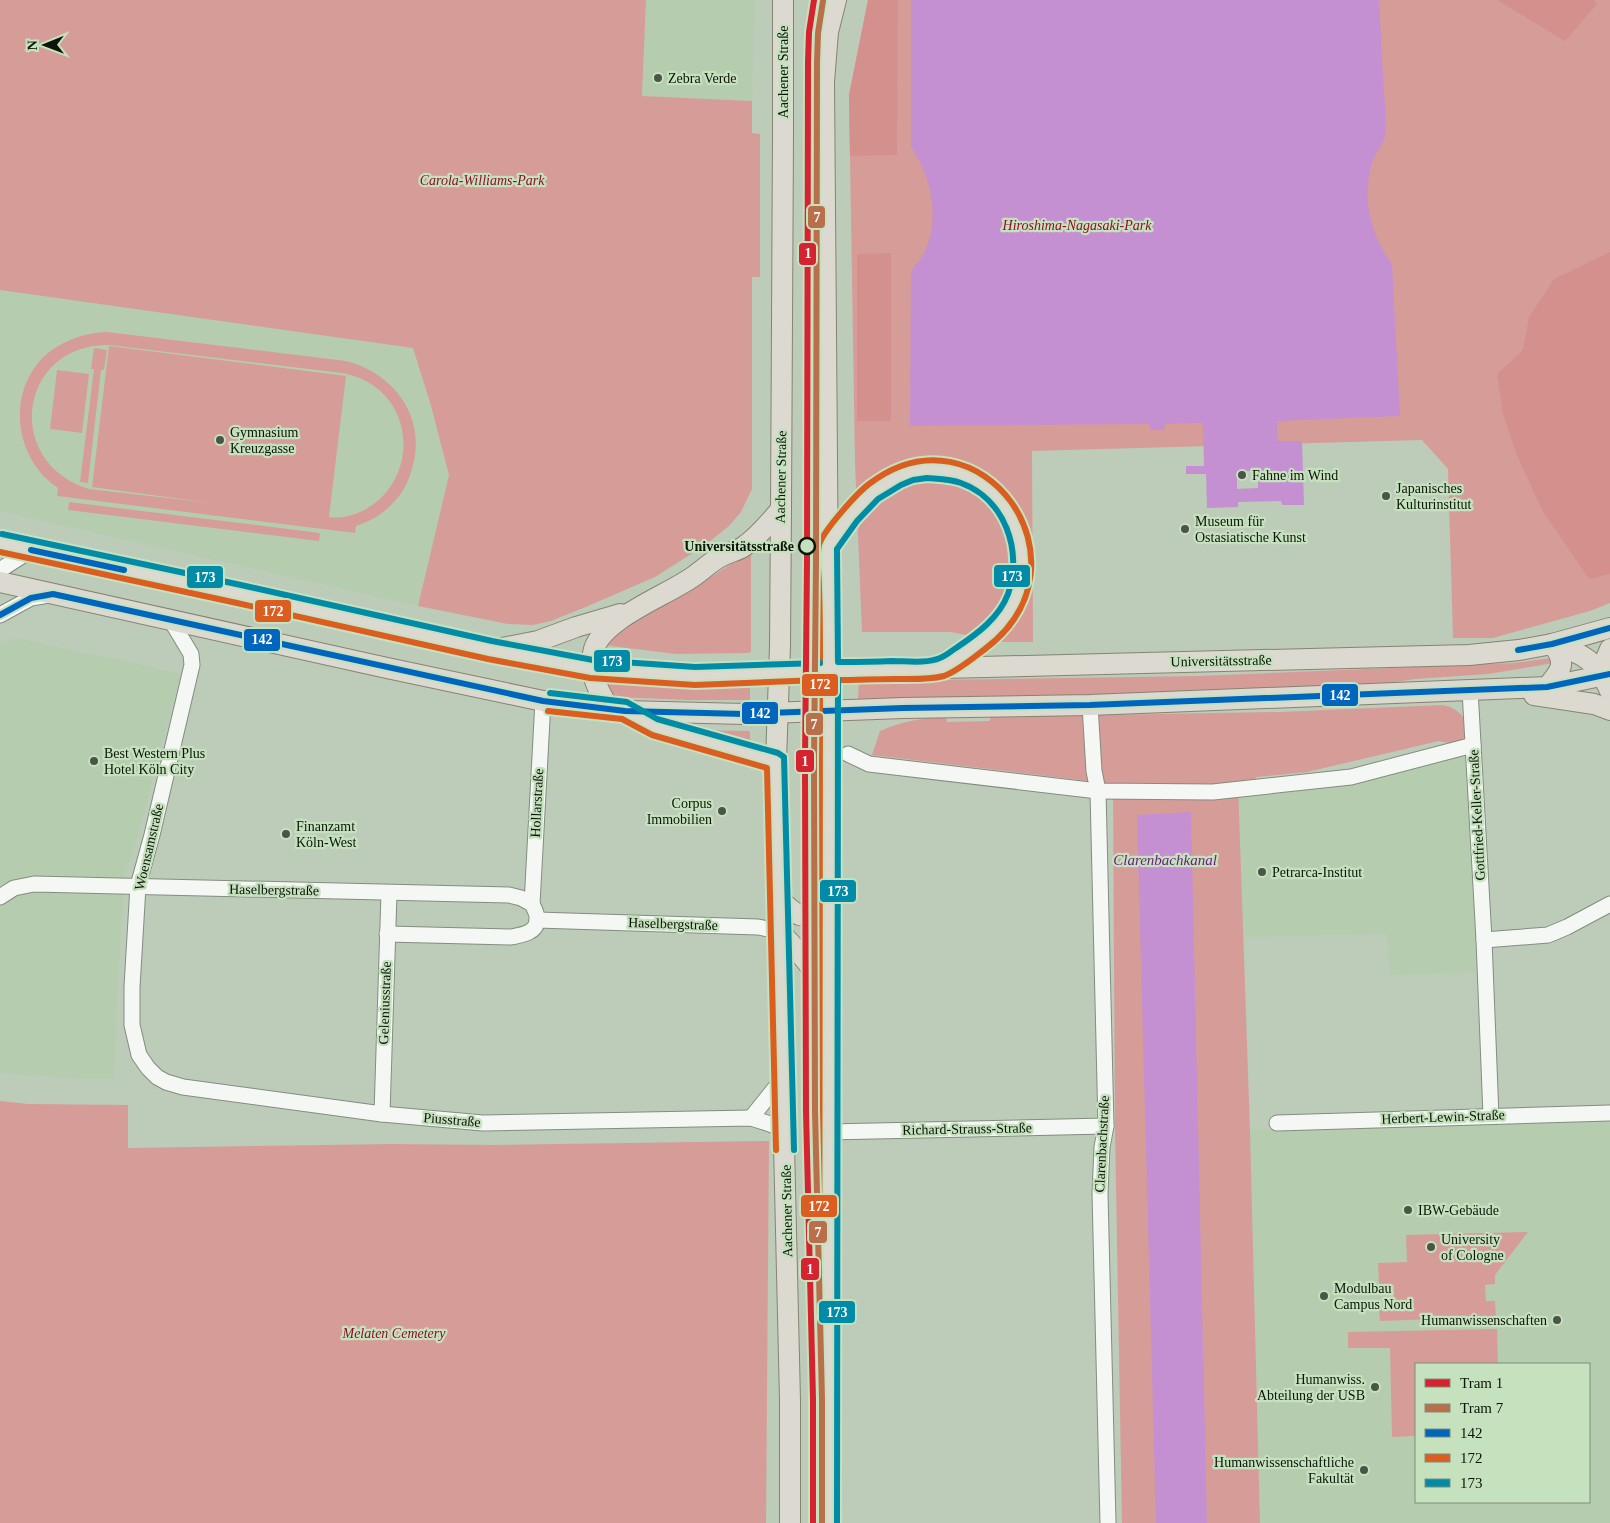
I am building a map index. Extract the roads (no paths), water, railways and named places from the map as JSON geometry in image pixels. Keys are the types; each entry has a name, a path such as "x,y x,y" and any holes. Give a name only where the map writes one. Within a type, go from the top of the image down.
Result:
{"main road":[{"name":"Aachener Straße","path":"782,0 781,509 776,761 790,1401 790,1523"},
{"path":"828,1523 827,912 829,672 824,82 828,32 836,0"},
{"path":"828,547 845,523 869,495 884,483 901,474 920,470 940,469 976,480 992,491 1005,505 1015,522 1022,540 1024,560 1022,579 1007,615 994,632 942,668"},
{"path":"776,761 654,728 618,711 598,691 592,669 593,650 600,636 632,611 692,578 723,555 742,547 767,526 781,509"},
{"name":"Universitätsstraße","path":"0,543 490,650 592,669 695,676 1469,655 1520,650 1552,644 1610,628"},
{"path":"0,582 543,701 618,711 744,714 829,710 1090,705 1492,690 1608,680"},
{"path":"490,650 538,641 576,627 632,611"},
{"path":"1552,644 1572,650 1594,664 1608,680"},
{"path":"1547,686 1559,673 1561,664 1560,653 1552,644"},
{"path":"1608,680 1605,660 1610,649"},
{"path":"1492,690 1594,704 1610,710"},
{"path":"779,899 799,916 827,912"},
{"path":"779,931 806,958 828,994"}],"street":[{"path":"0,570 32,550"},
{"path":"0,616 31,598 53,594"},
{"name":"Woensamstraße","path":"157,1077 139,1055 132,1025 138,886 192,665 191,654 170,619"},
{"name":"Gottfried-Keller-Straße","path":"1470,690 1484,940 1490,1116"},
{"name":"Hollarstraße","path":"532,904 543,701"},
{"name":"Clarenbachstraße","path":"1090,705 1094,771 1098,791 1106,1126 1102,1147 1100,1194 1108,1523"},
{"path":"848,754 869,764 1098,791 1213,792 1351,777 1473,745"},
{"name":"Haselbergstraße","path":"0,897 14,888 34,884 509,895 532,904"},
{"name":"Geleniusstraße","path":"382,1114 389,893"},
{"path":"388,934 512,938 528,933 535,927 538,920 532,904"},
{"path":"1484,940 1548,935 1568,927 1610,904"},
{"name":"Haselbergstraße","path":"538,920 750,927 779,931"},
{"name":"Piusstraße","path":"157,1077 183,1087 382,1114 483,1123 751,1118 770,1124 785,1132"},
{"path":"751,1118 783,1078"},
{"name":"Herbert-Lewin-Straße","path":"1277,1123 1610,1114"},
{"name":"Richard-Strauss-Straße","path":"827,1132 1106,1126"}],"water":[{"path":"911,0 1379,0 1386,133 1373,160 1369,174 1368,201 1373,228 1392,264 1400,416 1277,421 1278,441 1302,441 1304,505 1282,505 1281,501 1238,502 1238,507 1207,508 1206,474 1186,474 1186,466 1204,466 1203,423 1165,424 1164,430 1150,430 1149,424 910,426 911,271 923,255 929,240 933,212 924,171 911,147","holes":["1237,471 1258,471 1258,488 1237,489"]},
{"name":"Clarenbachkanal","path":"1191,812 1207,1523 1156,1523 1137,815"}],"tram line":[{"name":"1","path":"813,1523 813,1399 806,1111 805,761 808,62 809,32 814,0"},
{"name":"7","path":"822,1523 822,1399 815,1111 814,761 817,62 818,33 823,1"}],"place":[{"name":"Zebra Verde","path":"658,78"},
{"name":"Gymnasium Kreuzgasse","path":"220,440"},
{"name":"Fahne im Wind","path":"1242,475"},
{"name":"Japanisches Kulturinstitut","path":"1386,496"},
{"name":"Museum für Ostasiatische Kunst","path":"1185,529"},
{"name":"Universitätsstraße","path":"807,546"},
{"name":"Best Western Plus Hotel Köln City","path":"94,761"},
{"name":"Corpus Immobilien","path":"722,811"},
{"name":"Finanzamt Köln-West","path":"286,834"},
{"name":"Petrarca-Institut","path":"1262,872"},
{"name":"IBW-Gebäude","path":"1408,1210"},
{"name":"University of Cologne","path":"1431,1247"},
{"name":"Modulbau Campus Nord","path":"1324,1296"},
{"name":"Humanwissenschaften","path":"1557,1320"},
{"name":"Humanwiss. Abteilung der USB","path":"1375,1387"},
{"name":"Humanwissenschaftliche Fakultät","path":"1364,1470"}],"park label":[{"name":"Carola-Williams-Park","path":"482,180"},
{"name":"Hiroshima-Nagasaki-Park","path":"1077,225"},
{"name":"Melaten Cemetery","path":"394,1333"}]}
